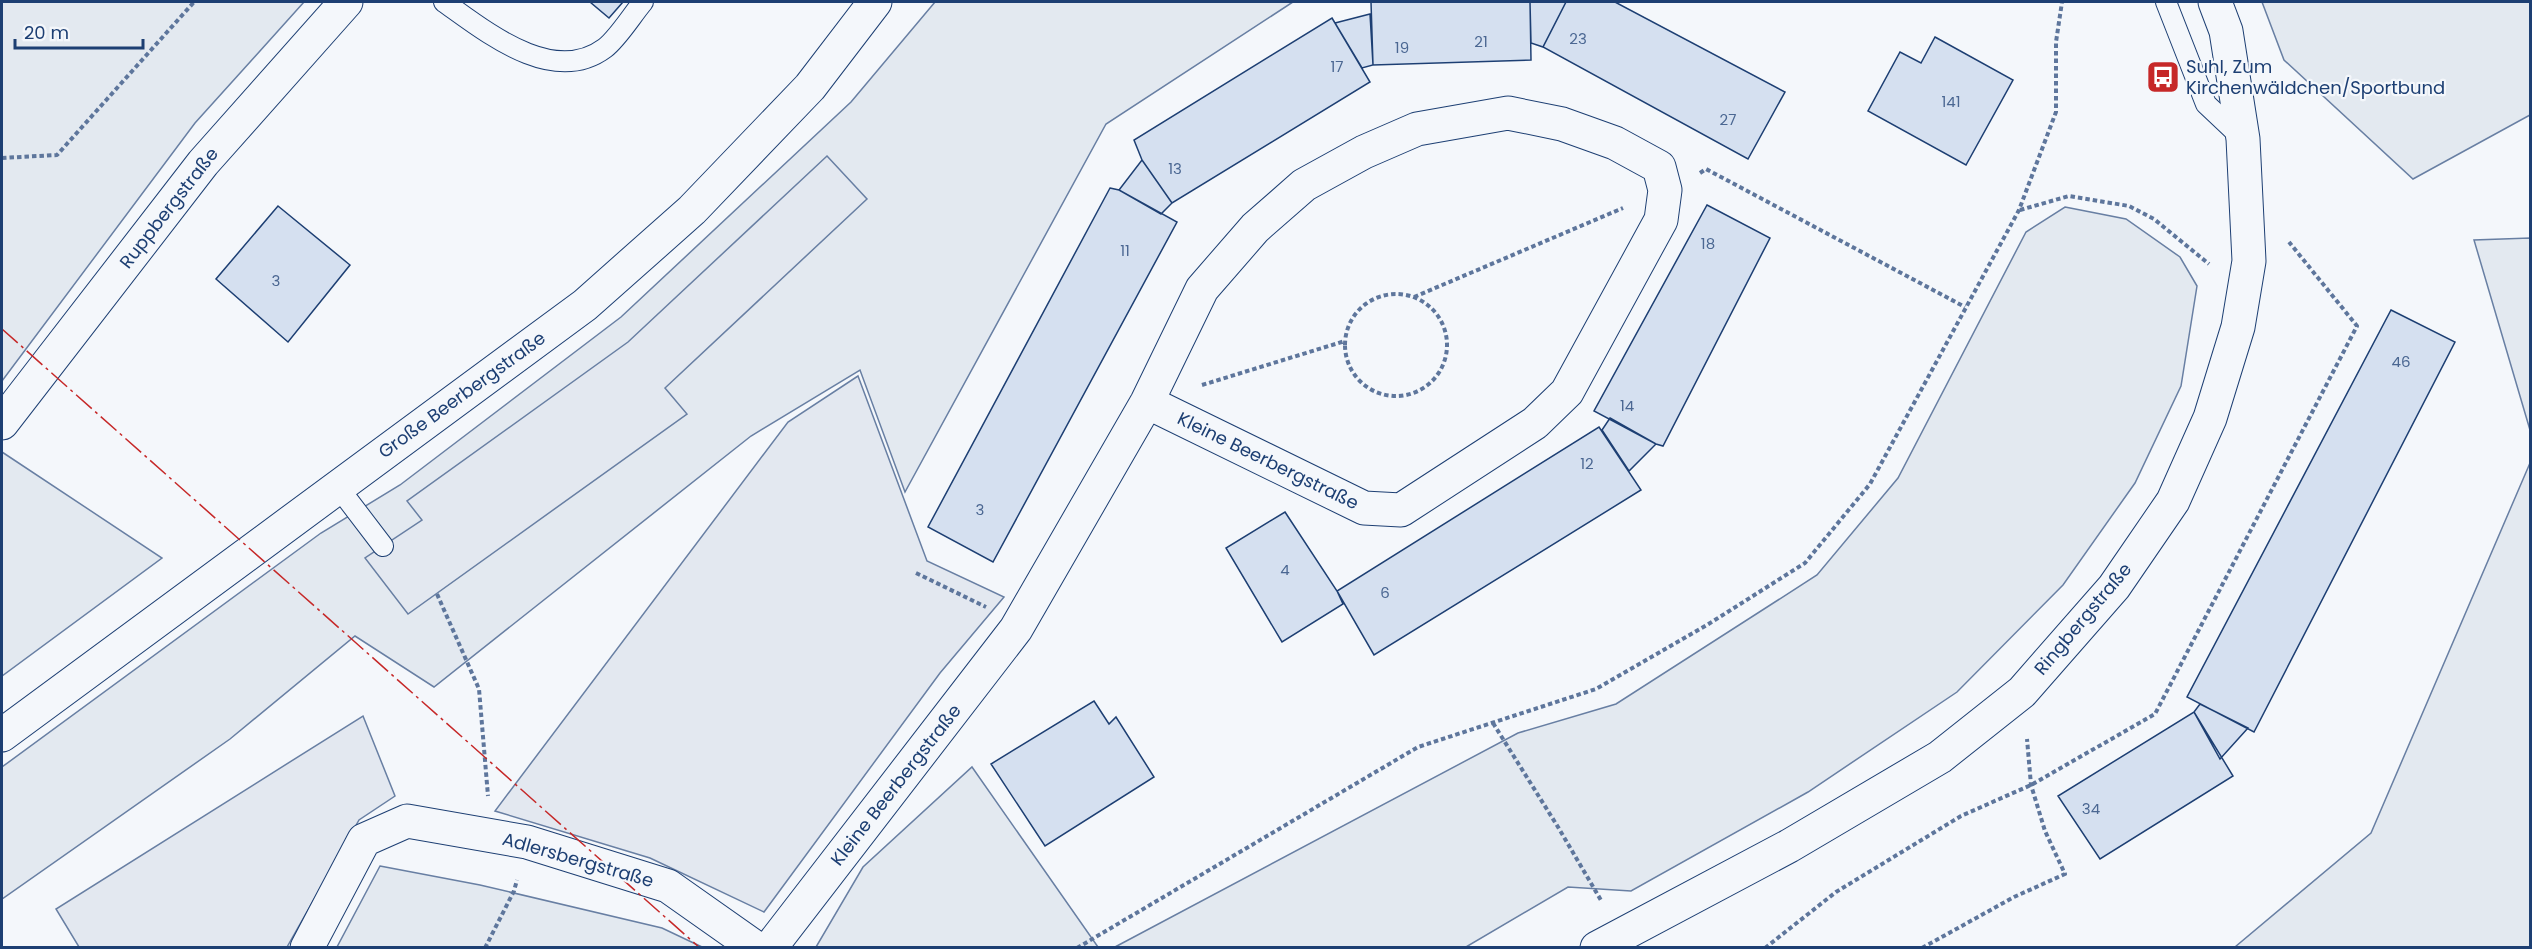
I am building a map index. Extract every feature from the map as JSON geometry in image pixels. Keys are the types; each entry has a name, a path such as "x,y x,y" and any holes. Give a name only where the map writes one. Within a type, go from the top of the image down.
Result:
{"street":[{"name":"Ruppbergstraße","path":"2,423 203,164 346,2"},
{"name":"Große Beerbergstraße","path":"2,735 585,305 692,210 810,87 875,2"},
{"name":"Ringbergstraße","path":"1609,941 1789,846 1940,757 2022,692 2114,587 2173,501 2210,418 2238,327 2249,261 2243,139 2226,31 2216,2"},
{"name":"Kleine Beerbergstraße","path":"770,948 1016,629 1146,402 1202,289 1255,228 1304,185 1364,152 1417,129 1508,113 1573,128 1615,143 1659,167 1665,190 1661,220 1567,392 1534,423 1401,510 1364,508 1146,402"},
{"name":"Adlersbergstraße","path":"307,948 364,840 407,821 527,842 668,886 756,948"}],"lane":[{"path":"444,2 504,44 537,58 578,60 605,47 643,2"},
{"path":"2166,2 2206,104 2243,139"},
{"path":"338,487 383,546"}],"path":[{"path":"2,158 57,155 194,2"},
{"path":"1077,948 1418,747 1596,689 1707,625 1805,563 1870,484 2019,210 2056,112 2056,42 2062,2"},
{"path":"2019,210 2069,196 2129,206 2154,219 2244,293"},
{"path":"1397,294 1414,297 1428,306 1440,319 1446,335 1447,352 1442,369 1431,383 1418,392 1401,396 1385,396 1370,389 1357,379 1349,365 1345,341 1346,332 1353,317 1364,305 1380,297 1397,294"},
{"path":"1146,402 1345,341"},
{"path":"916,573 1001,614 1016,629"},
{"path":"437,594 479,689 485,753"},
{"path":"1922,948 2014,897 2065,874 2044,831 2031,784 2022,692"},
{"path":"1493,723 1558,826 1609,941"},
{"path":"485,948 514,891 527,842"}],"shaded area":[{"path":"2,2 304,2 195,123 2,381"},
{"path":"935,2 1293,2 1106,124 905,492 860,370 751,436 434,687 355,636 230,739 2,899 2,767 321,533 400,485 621,317 851,102"},
{"path":"2262,2 2530,2 2530,115 2413,179 2284,60"},
{"path":"827,156 867,199 665,388 687,414 408,614 365,558 422,520 407,501 628,342"},
{"path":"2065,207 2126,219 2180,257 2197,286 2181,386 2135,483 2063,585 1957,692 1808,792 1631,891 1568,887 1466,947 1115,947 1518,733 1616,704 1817,575 1898,478 2026,232"},
{"path":"2530,238 2530,430 2474,240"},
{"path":"858,376 927,561 1004,597 940,673 764,912 650,858 495,811 788,422"},
{"path":"2,452 162,558 2,676"},
{"path":"2530,463 2530,947 2235,947 2371,833"},
{"path":"363,716 395,796 359,820 287,947 79,947 56,909"},
{"path":"972,767 1098,947 816,947 863,867"},
{"path":"380,866 480,885 662,928 702,947 337,947"}],"building":[{"path":"590,2 623,2 609,18"},
{"path":"1371,2 1530,2 1531,60 1373,65"},
{"path":"1530,2 1566,2 1543,47 1531,43"},
{"path":"1566,2 1615,2 1785,92 1748,159 1543,47"},
{"path":"1370,14 1373,65 1362,68 1335,23"},
{"path":"1332,18 1370,82 1172,203 1142,160 1134,140"},
{"path":"1935,37 2013,80 1966,165 1868,111 1900,52 1921,63"},
{"path":"1142,160 1172,203 1161,214 1119,190"},
{"path":"1110,188 1119,190 1177,222 993,562 928,527"},
{"path":"1707,205 1770,238 1663,446 1594,411"},
{"path":"278,206 350,265 288,342 216,279"},
{"path":"2391,310 2455,342 2254,732 2187,697"},
{"path":"1610,418 1656,444 1629,471 1602,430"},
{"path":"1599,427 1641,490 1374,655 1337,591"},
{"path":"1285,512 1337,591 1343,604 1282,642 1226,548"},
{"path":"1094,701 1109,724 1116,717 1154,777 1045,846 991,764"},
{"path":"2200,704 2248,728 2220,759 2194,712"},
{"path":"2194,712 2233,776 2100,859 2058,796"}],"power":[{"path":"2,329 700,948"}],"place":[{"name":"Suhl, Zum Kirchenwäldchen/Sportbund","path":"2163,77"}]}
